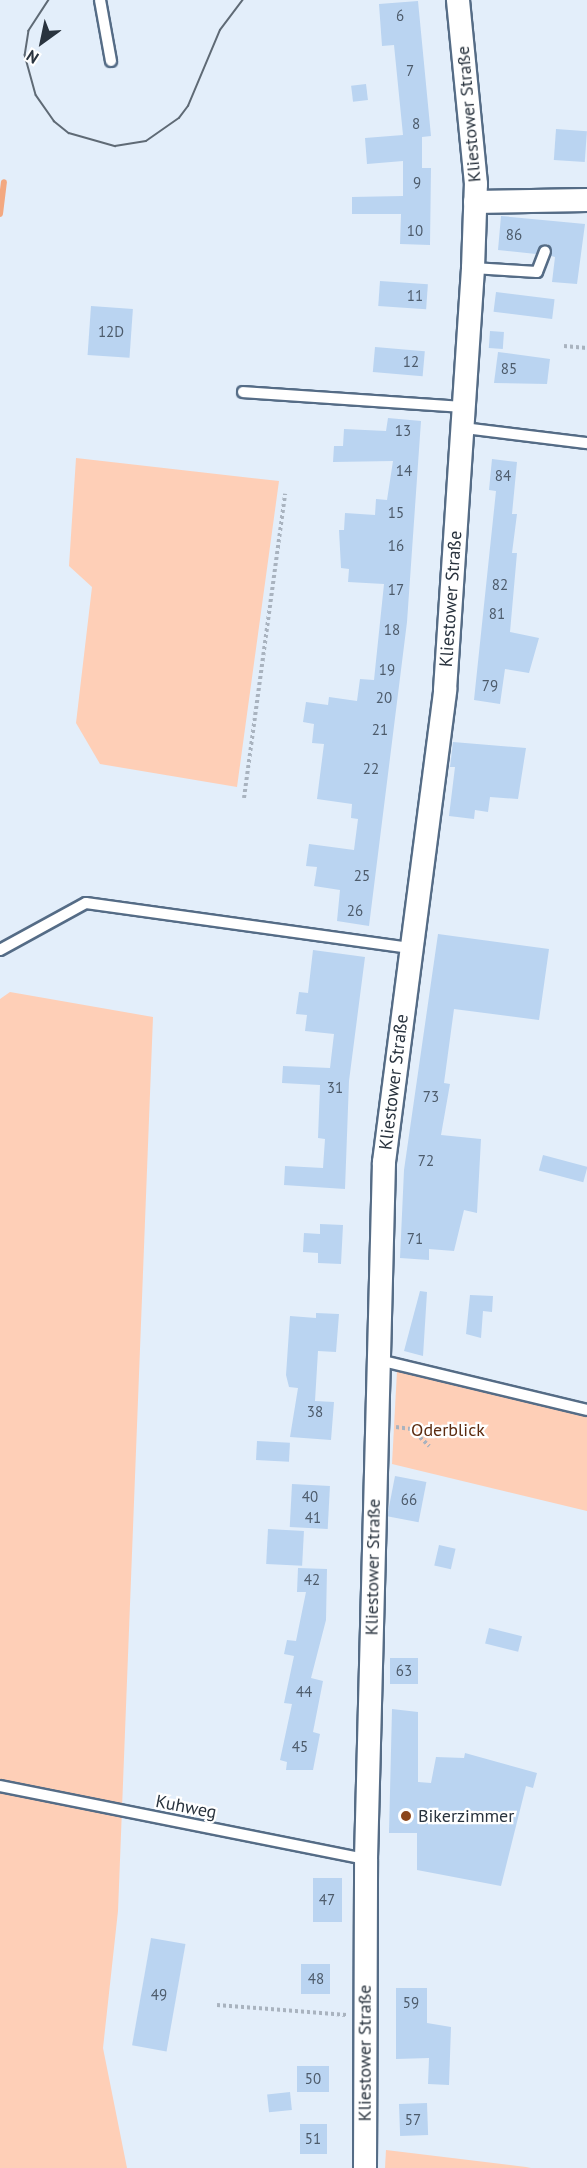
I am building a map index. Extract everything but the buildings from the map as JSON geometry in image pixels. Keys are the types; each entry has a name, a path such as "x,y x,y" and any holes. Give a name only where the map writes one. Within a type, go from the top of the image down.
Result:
{"street":[{"name":"Kliestower Straße","path":"365,2168 366,1859 384,1162 445,690 465,417 473,268 475,201 458,0"},
{"path":"475,201 587,201"}],"lane":[{"path":"100,0 111,61"},
{"path":"473,268 537,272 545,251"},
{"path":"243,392 465,417 587,443"},
{"path":"0,950 86,903 410,948"},
{"path":"379,1360 587,1410"},
{"name":"Kuhweg","path":"0,1786 366,1859"}],"path":[{"path":"564,346 587,348"},
{"path":"244,798 285,494"},
{"path":"411,1429 429,1446"},
{"path":"217,2005 365,2016"}],"green space":[{"path":"76,458 279,481 237,787 100,764 76,723 92,587 69,566"},
{"path":"10,992 153,1017 118,1911 103,2048 127,2168 0,2168 0,999"},
{"name":"Oderblick","path":"397,1371 587,1417 587,1511 392,1464"},
{"path":"386,2150 526,2167 531,2168 385,2168"}],"waterway":[{"path":"0,214 4,182"}],"tram line":[{"path":"49,0 29,31 25,55 36,95 54,121 69,133 115,146 146,141 179,118 188,106 220,30 243,0"}],"place":[{"name":"Bikerzimmer","path":"406,1816"}]}
